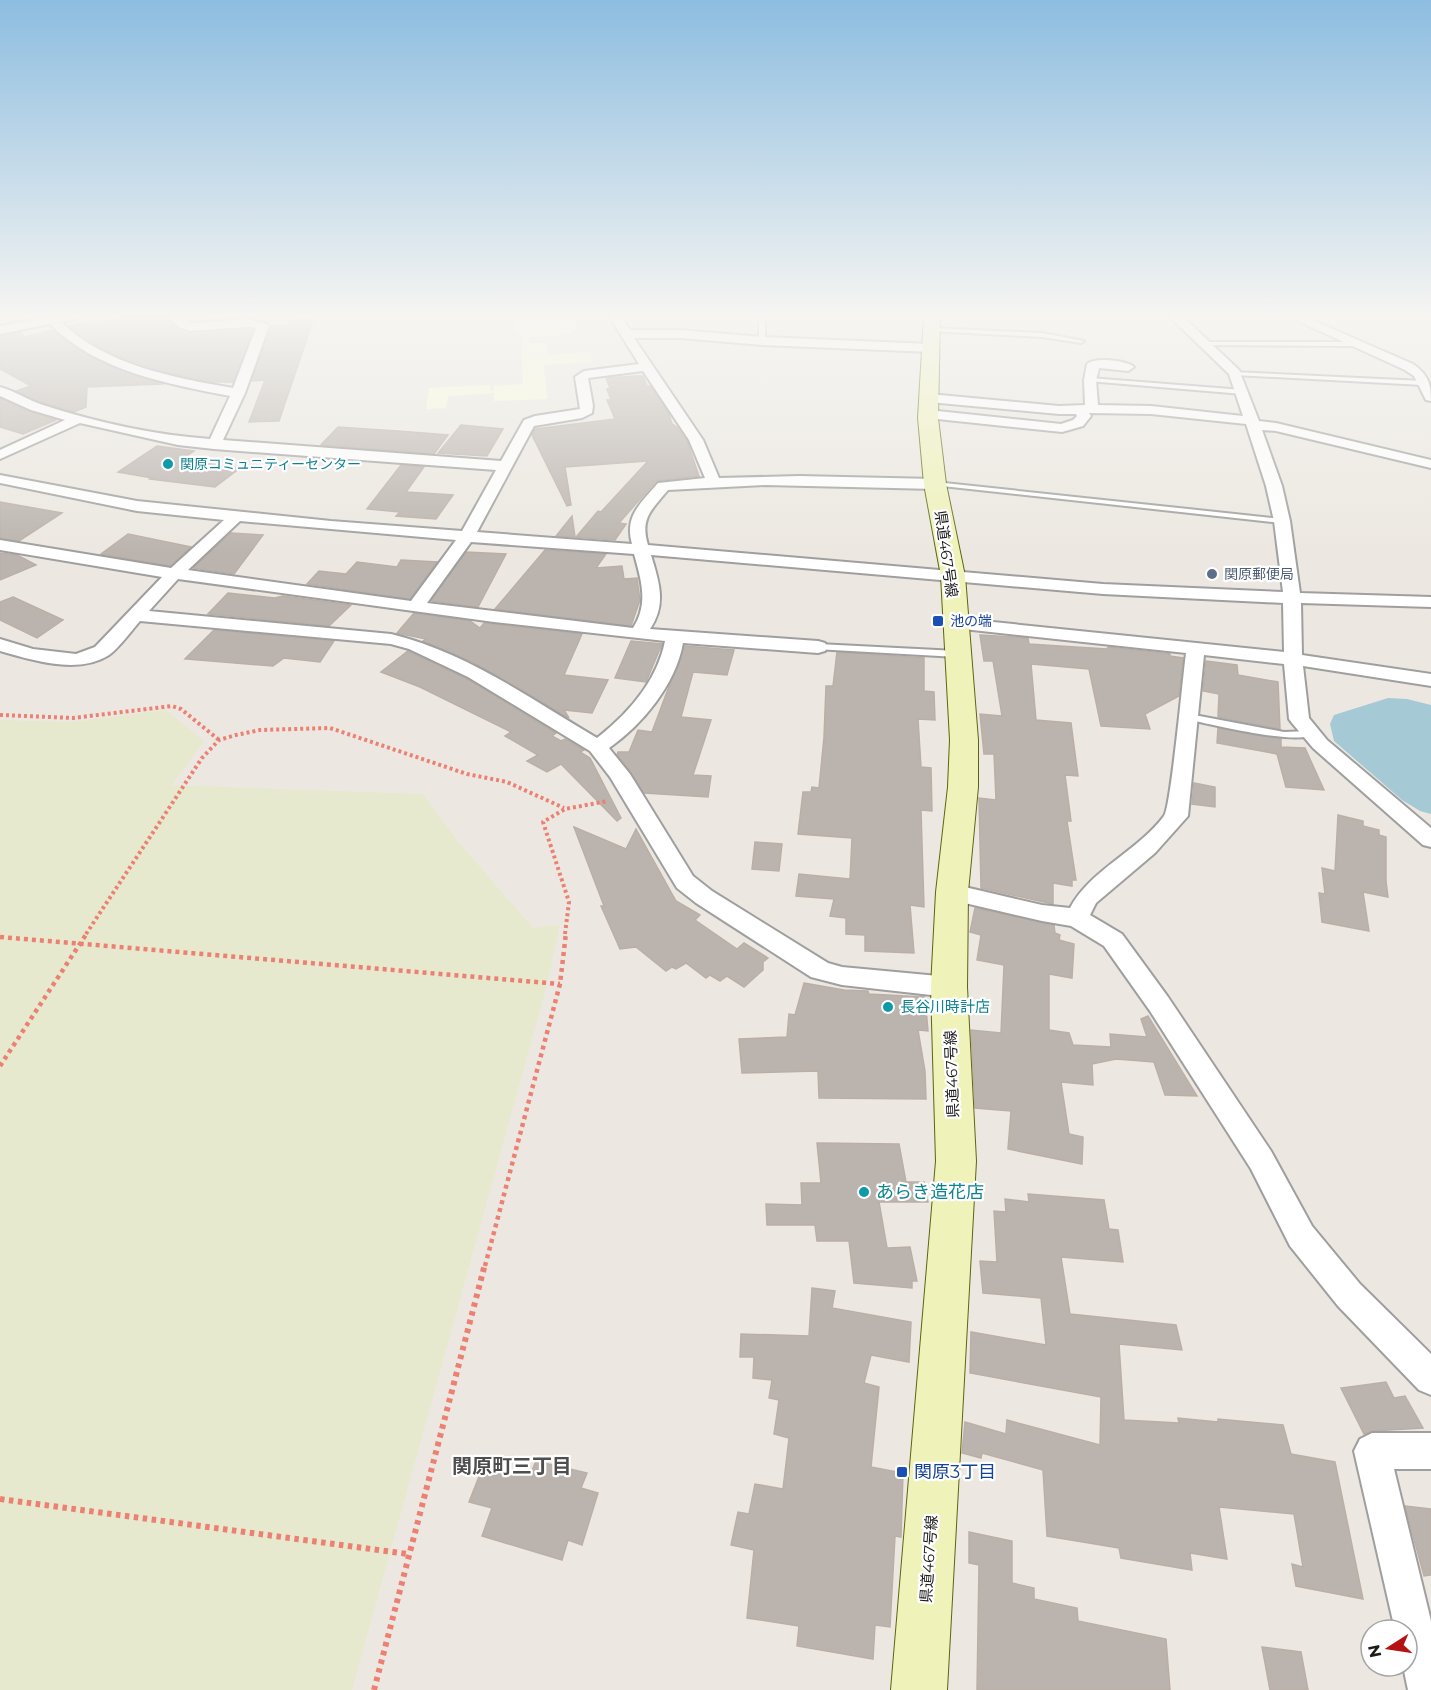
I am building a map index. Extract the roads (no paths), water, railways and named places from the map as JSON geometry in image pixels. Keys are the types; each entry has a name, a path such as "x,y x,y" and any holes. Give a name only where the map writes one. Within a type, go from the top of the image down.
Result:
{"main road":[{"name":"県道467号線","path":"919,1690 956,1161 949,987 952,892 963,787 964,740 953,576 935,484 929,395"}],"street":[{"path":"9,395 36,407 149,436 214,445 505,466"},
{"path":"214,445 237,395"},
{"path":"415,607 467,536 529,423 535,420 574,417 582,414 587,410 584,395"},
{"path":"665,395 692,430 708,459 713,481"},
{"path":"929,406 1062,428 1078,423 1084,416 1088,395"},
{"path":"1244,395 1274,486 1282,521 1292,598 1291,633 1299,719 1310,734 1431,840"},
{"path":"1086,410 1151,410 1253,423 1431,464"},
{"path":"0,455 78,419"},
{"path":"0,479 137,506 236,517 1103,588 1292,598 1431,602"},
{"path":"638,633 649,617 652,587 636,531 641,512 663,486 713,481 935,484"},
{"path":"0,645 31,654 77,660 102,651 173,575 236,517"},
{"path":"1,545 173,575 415,607 731,643 818,647"},
{"path":"137,615 391,639 415,645 475,673 597,747 619,774 686,882 704,897 802,960 842,976 949,987"},
{"path":"597,747 609,740 624,726 668,667 675,637"},
{"path":"956,638 1196,647 1431,680"},
{"path":"1077,918 1087,898 1147,848 1177,816 1196,647"},
{"path":"952,892 1042,913 1077,918 1113,940 1261,1160 1302,1236 1349,1295 1431,1378"},
{"path":"1428,1690 1372,1451 1431,1451"}],"lane":[{"path":"935,484 1282,521"},
{"path":"818,647 956,638"},
{"path":"1189,717 1284,735 1310,734"}],"water":[{"path":"1388,698 1407,699 1431,705 1431,814 1420,811 1402,800 1334,741 1330,724 1334,715"}],"place":[{"name":"関原コミュニティーセンター","path":"168,464"},
{"name":"関原郵便局","path":"1212,574"},
{"name":"池の端","path":"938,621"},
{"name":"長谷川時計店","path":"888,1007"},
{"name":"あらき造花店","path":"864,1192"},
{"name":"関原3丁目","path":"902,1472"}],"district":[{"name":"関原町三丁目","path":"512,1466"}]}
